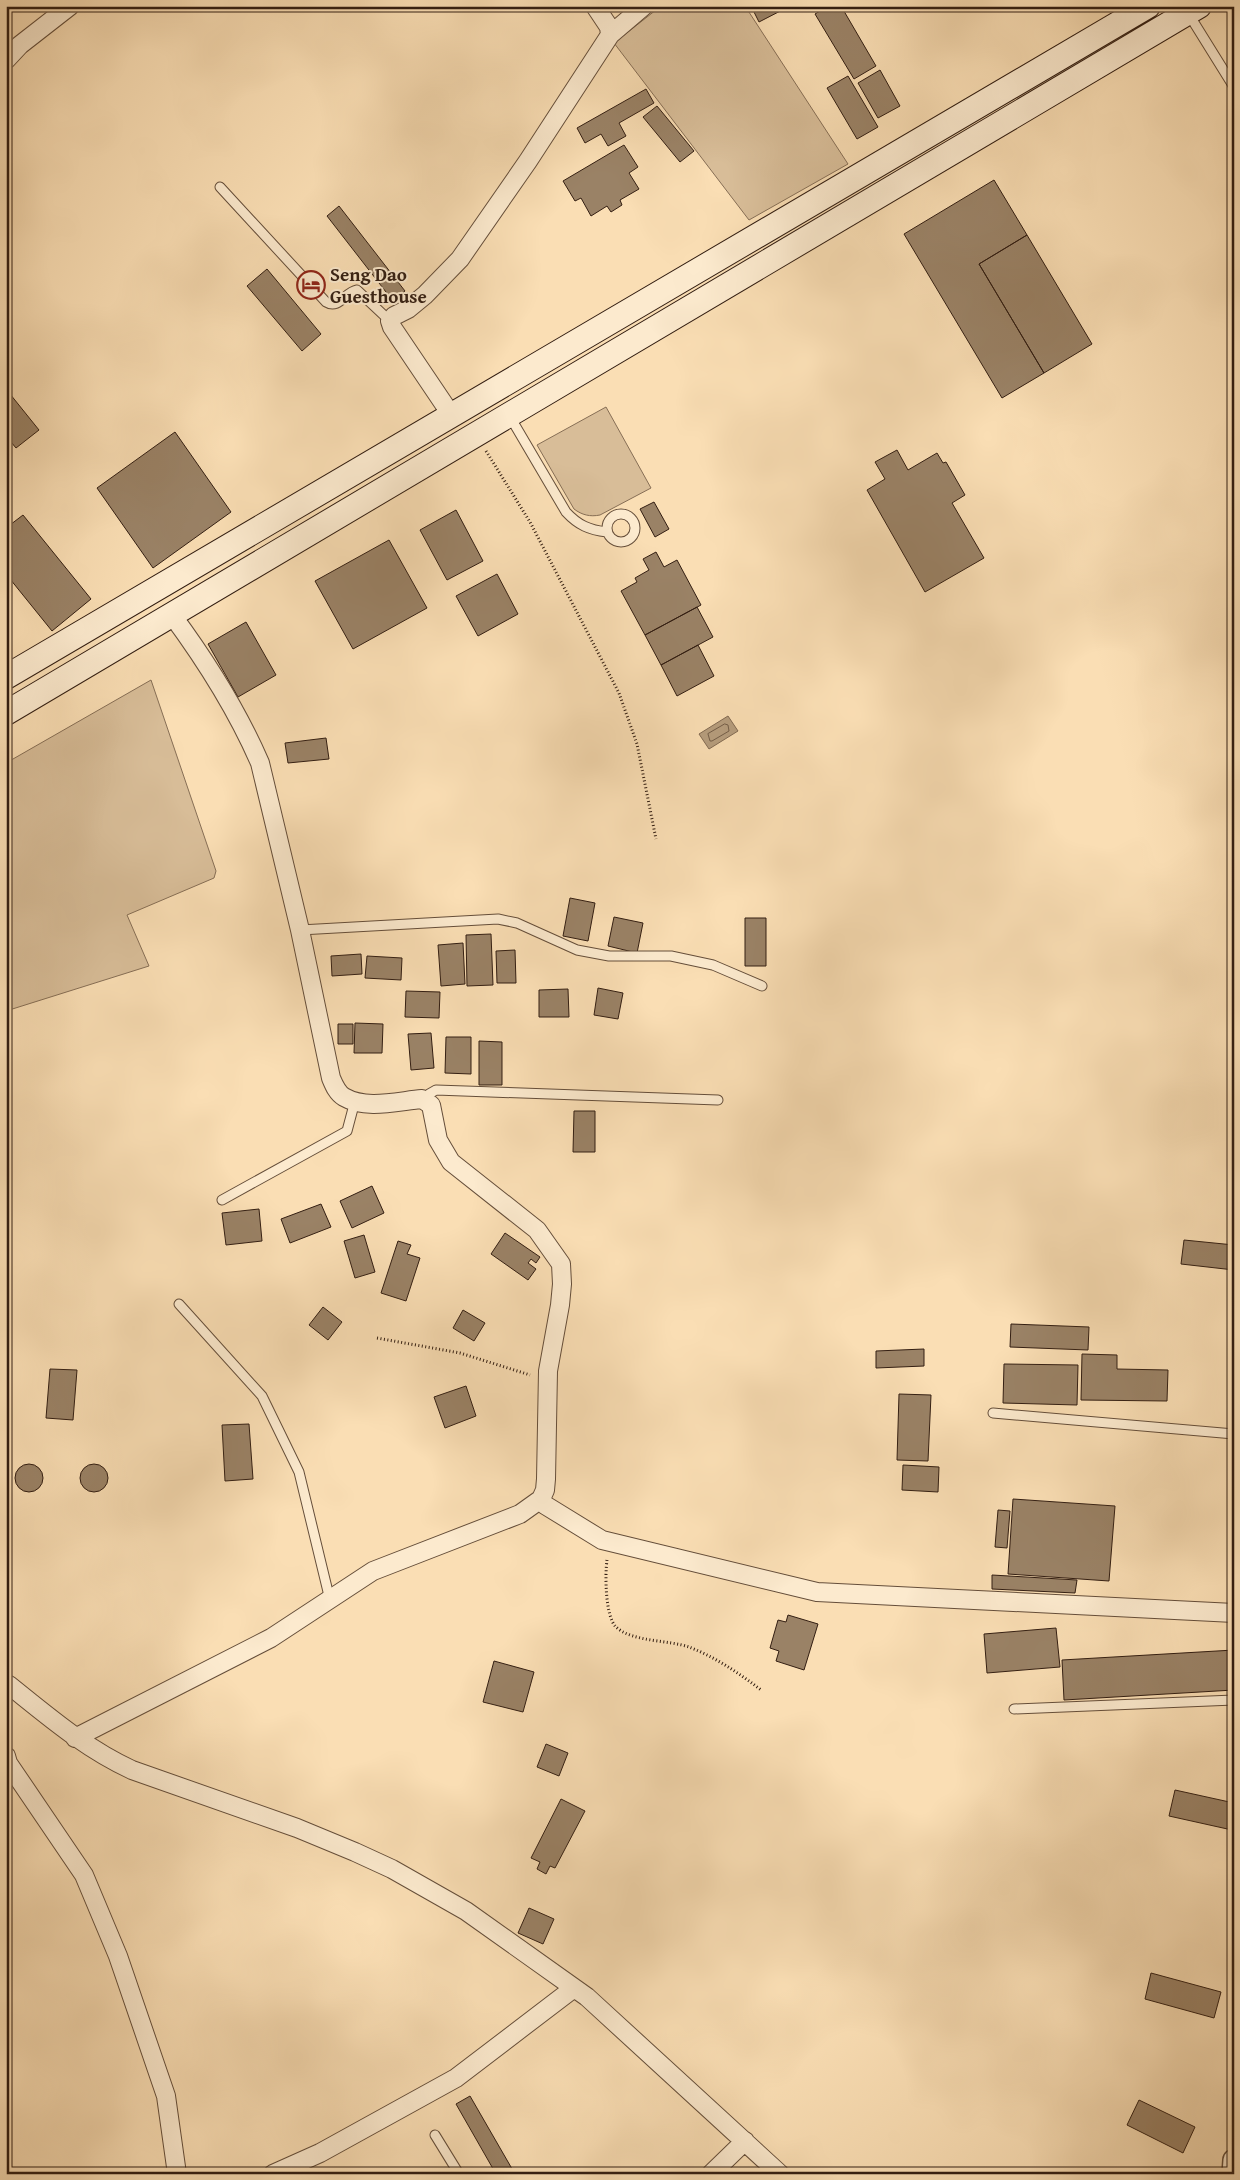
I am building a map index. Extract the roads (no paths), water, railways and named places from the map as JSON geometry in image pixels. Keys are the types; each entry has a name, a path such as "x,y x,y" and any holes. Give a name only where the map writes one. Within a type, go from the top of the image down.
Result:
{"main road":[{"path":"6,677 1148,6"},
{"path":"6,713 979,136 1184,11"},
{"path":"966,114 979,136"},
{"path":"705,267 718,291"},
{"path":"384,456 399,480"}],"street":[{"path":"6,60 20,45 70,6"},
{"path":"595,6 609,27 610,34"},
{"path":"452,416 392,327 390,321 394,316 408,309 425,296 460,259 528,161 610,34 644,6"},
{"path":"75,1738 271,1638 373,1571 520,1514 541,1499 546,1479 547,1380 562,1284 561,1264 537,1230 451,1162 438,1140 432,1105 422,1099 367,1104 343,1097 336,1090 331,1078 300,930 260,763 250,740 204,657 172,615"},
{"path":"541,1499 550,1509 602,1540 817,1592 1234,1613"},
{"path":"6,1685 10,1685 75,1738 106,1758 132,1770 298,1828 355,1852 466,1911 587,1997 780,2174"},
{"path":"6,1756 8,1763 84,1875 118,1956 166,2096 177,2174"},
{"path":"273,2174 320,2153 456,2078 574,1988"},
{"path":"711,2174 745,2141"},
{"path":"1233,2174 1234,2160"}],"lane":[{"path":"1184,11 1234,87"},
{"path":"220,187 326,302 331,305 337,304 352,291 357,290 390,321"},
{"path":"509,415 566,512 576,523 607,532"},
{"path":"300,930 498,919 517,923 576,950 608,956 671,956 713,965 762,986"},
{"path":"426,1101 429,1094 436,1090 718,1100"},
{"path":"222,1200 347,1131 355,1101"},
{"path":"179,1304 262,1396 299,1472 330,1600"},
{"path":"993,1413 1234,1434"},
{"path":"1014,1709 1234,1700"},
{"path":"435,2135 459,2174"}],"water":[{"path":"728,716 738,731 709,749 699,734"}],"place":[{"name":"Seng Dao Guesthouse","path":"311,285"}]}
